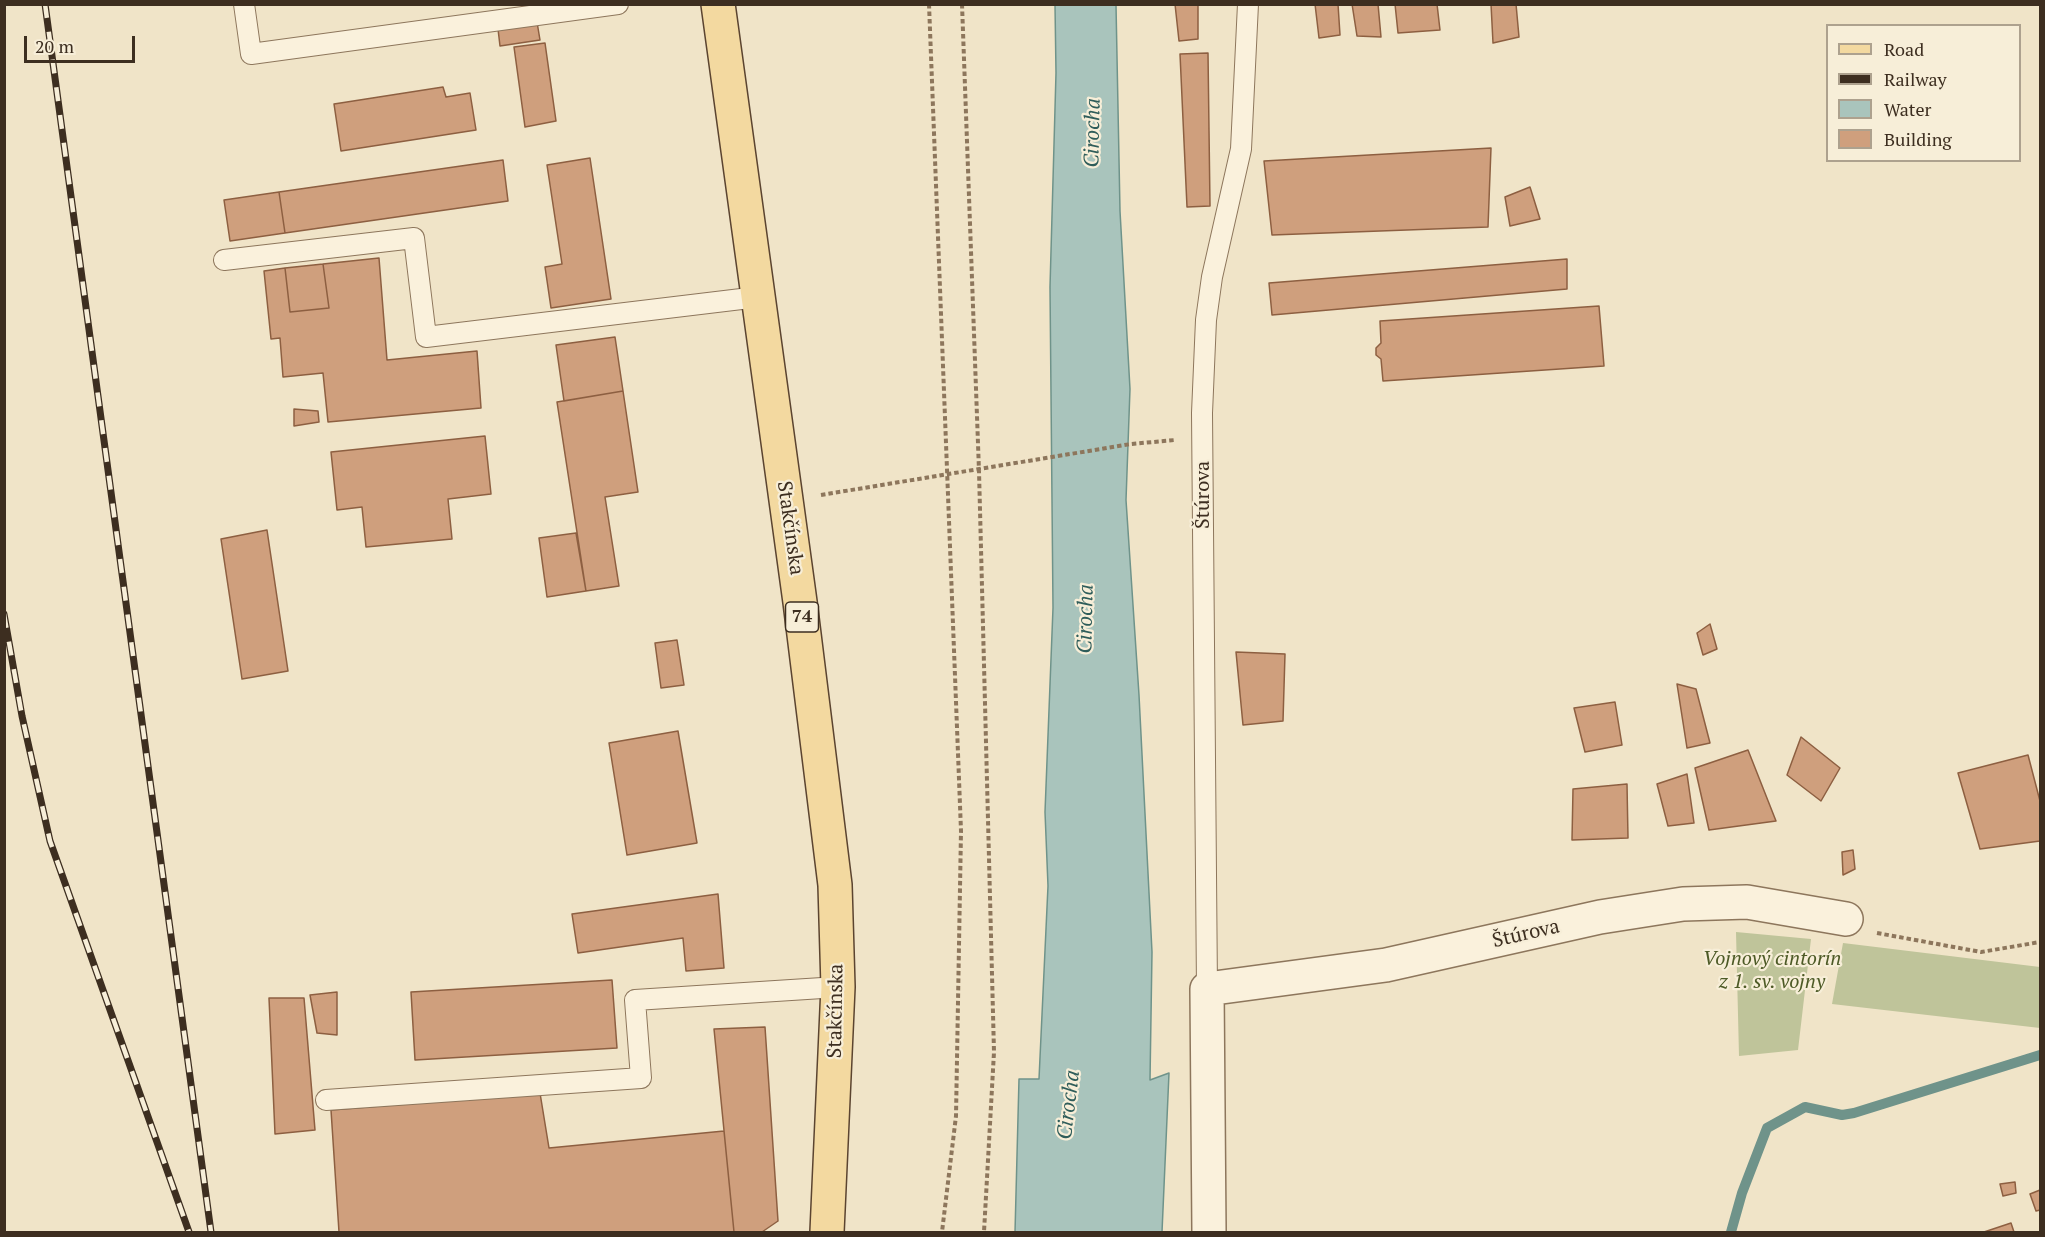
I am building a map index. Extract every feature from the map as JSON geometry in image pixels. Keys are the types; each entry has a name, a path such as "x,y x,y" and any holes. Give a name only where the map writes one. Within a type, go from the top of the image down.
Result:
{"main road":[{"name":"Stakčínska","path":"718,4 800,602 835,885 838,987 827,1233"}],"street":[{"name":"Štúrova","path":"1209,1233 1207,989 1386,965 1600,917 1683,904 1746,902 1846,919"}],"lane":[{"path":"244,4 251,54 492,13 618,4"},
{"name":"Štúrova","path":"1207,989 1202,437 1206,320 1212,276 1241,149 1248,4"},
{"path":"224,260 414,238 426,337 758,297"},
{"path":"326,1100 641,1078 635,1000 838,987"}],"path":[{"path":"929,4 961,831 956,1116 942,1233"},
{"path":"962,4 979,471 994,1052 984,1233"},
{"path":"836,494 1131,444 1202,437"},
{"path":"1846,919 1876,932 1981,952 2040,942"}],"green space":[{"name":"Vojnový cintorín z 1. sv. vojny","path":"1736,932 1811,939 1798,1050 1739,1056"},
{"name":"Vojnový cintorín z 1. sv. vojny","path":"1843,943 2040,967 2040,1028 1832,1004"}],"water":[{"name":"Cirocha","path":"1055,5 1116,5 1120,211 1130,389 1126,500 1152,952 1150,1080 1169,1073 1162,1232 1015,1232 1019,1079 1039,1079 1048,886 1045,812 1053,608 1050,287 1056,73"}],"building":[{"path":"1175,4 1198,4 1198,39 1179,41"},
{"path":"1315,4 1338,4 1340,35 1319,38"},
{"path":"1352,4 1378,4 1381,37 1357,36"},
{"path":"1395,4 1437,4 1440,30 1398,33"},
{"path":"1491,4 1516,4 1519,37 1493,43"},
{"path":"537,22 540,40 500,46 498,29"},
{"path":"545,43 556,121 525,127 514,47"},
{"path":"1208,53 1210,206 1187,207 1180,54"},
{"path":"443,87 446,97 470,93 476,130 341,151 334,104"},
{"path":"1491,148 1488,227 1272,235 1264,161"},
{"path":"590,158 611,299 551,308 545,267 562,264 547,165"},
{"path":"503,160 508,201 285,233 279,192"},
{"path":"1530,187 1540,219 1510,226 1505,197"},
{"path":"279,192 285,233 230,241 224,200"},
{"path":"379,258 387,360 477,351 481,408 328,422 323,373 283,377 280,338 271,339 264,271 285,268 290,312 329,308 323,264"},
{"path":"1567,259 1567,289 1272,315 1269,283"},
{"path":"323,264 329,308 290,312 285,268"},
{"path":"1599,306 1604,366 1383,381 1381,359 1376,355 1376,348 1381,343 1380,321"},
{"path":"615,337 623,391 564,401 556,345"},
{"path":"623,391 638,492 605,497 619,586 586,591 557,402"},
{"path":"294,409 318,411 319,422 294,426"},
{"path":"485,436 491,494 448,499 452,539 366,547 362,507 337,510 331,452"},
{"path":"267,530 288,671 242,679 221,539"},
{"path":"576,533 586,591 547,597 539,538"},
{"path":"1710,624 1717,649 1703,655 1697,633"},
{"path":"677,640 684,685 661,688 655,643"},
{"path":"1236,652 1285,654 1283,721 1243,725"},
{"path":"1677,684 1696,689 1710,743 1687,748"},
{"path":"1615,702 1622,745 1585,752 1574,708"},
{"path":"678,731 697,843 627,855 609,743"},
{"path":"1801,737 1840,768 1821,801 1787,775"},
{"path":"1748,750 1776,821 1709,830 1695,768"},
{"path":"2028,755 2040,801 2040,841 1980,849 1958,773"},
{"path":"1687,774 1694,823 1668,826 1657,784"},
{"path":"1627,784 1628,838 1572,840 1573,789"},
{"path":"1853,850 1855,869 1843,875 1842,852"},
{"path":"718,894 724,968 686,971 683,938 578,953 572,914"},
{"path":"612,980 617,1048 415,1060 411,992"},
{"path":"337,992 337,1035 317,1033 310,995"},
{"path":"269,998 304,998 315,1130 275,1134"},
{"path":"765,1027 778,1221 762,1232 734,1232 714,1029"},
{"path":"540,1093 549,1148 724,1131 734,1232 339,1232 331,1110"},
{"path":"2015,1182 2016,1193 2003,1196 2000,1184"},
{"path":"2040,1190 2040,1210 2036,1211 2030,1194"},
{"path":"2011,1223 2014,1232 1984,1232"}],"waterway":[{"path":"1731,1232 1742,1193 1767,1128 1805,1107 1842,1115 1854,1113 2040,1055"}],"railway":[{"path":"45,4 211,1232"},
{"path":"4,614 22,716 50,841 189,1232"}]}
